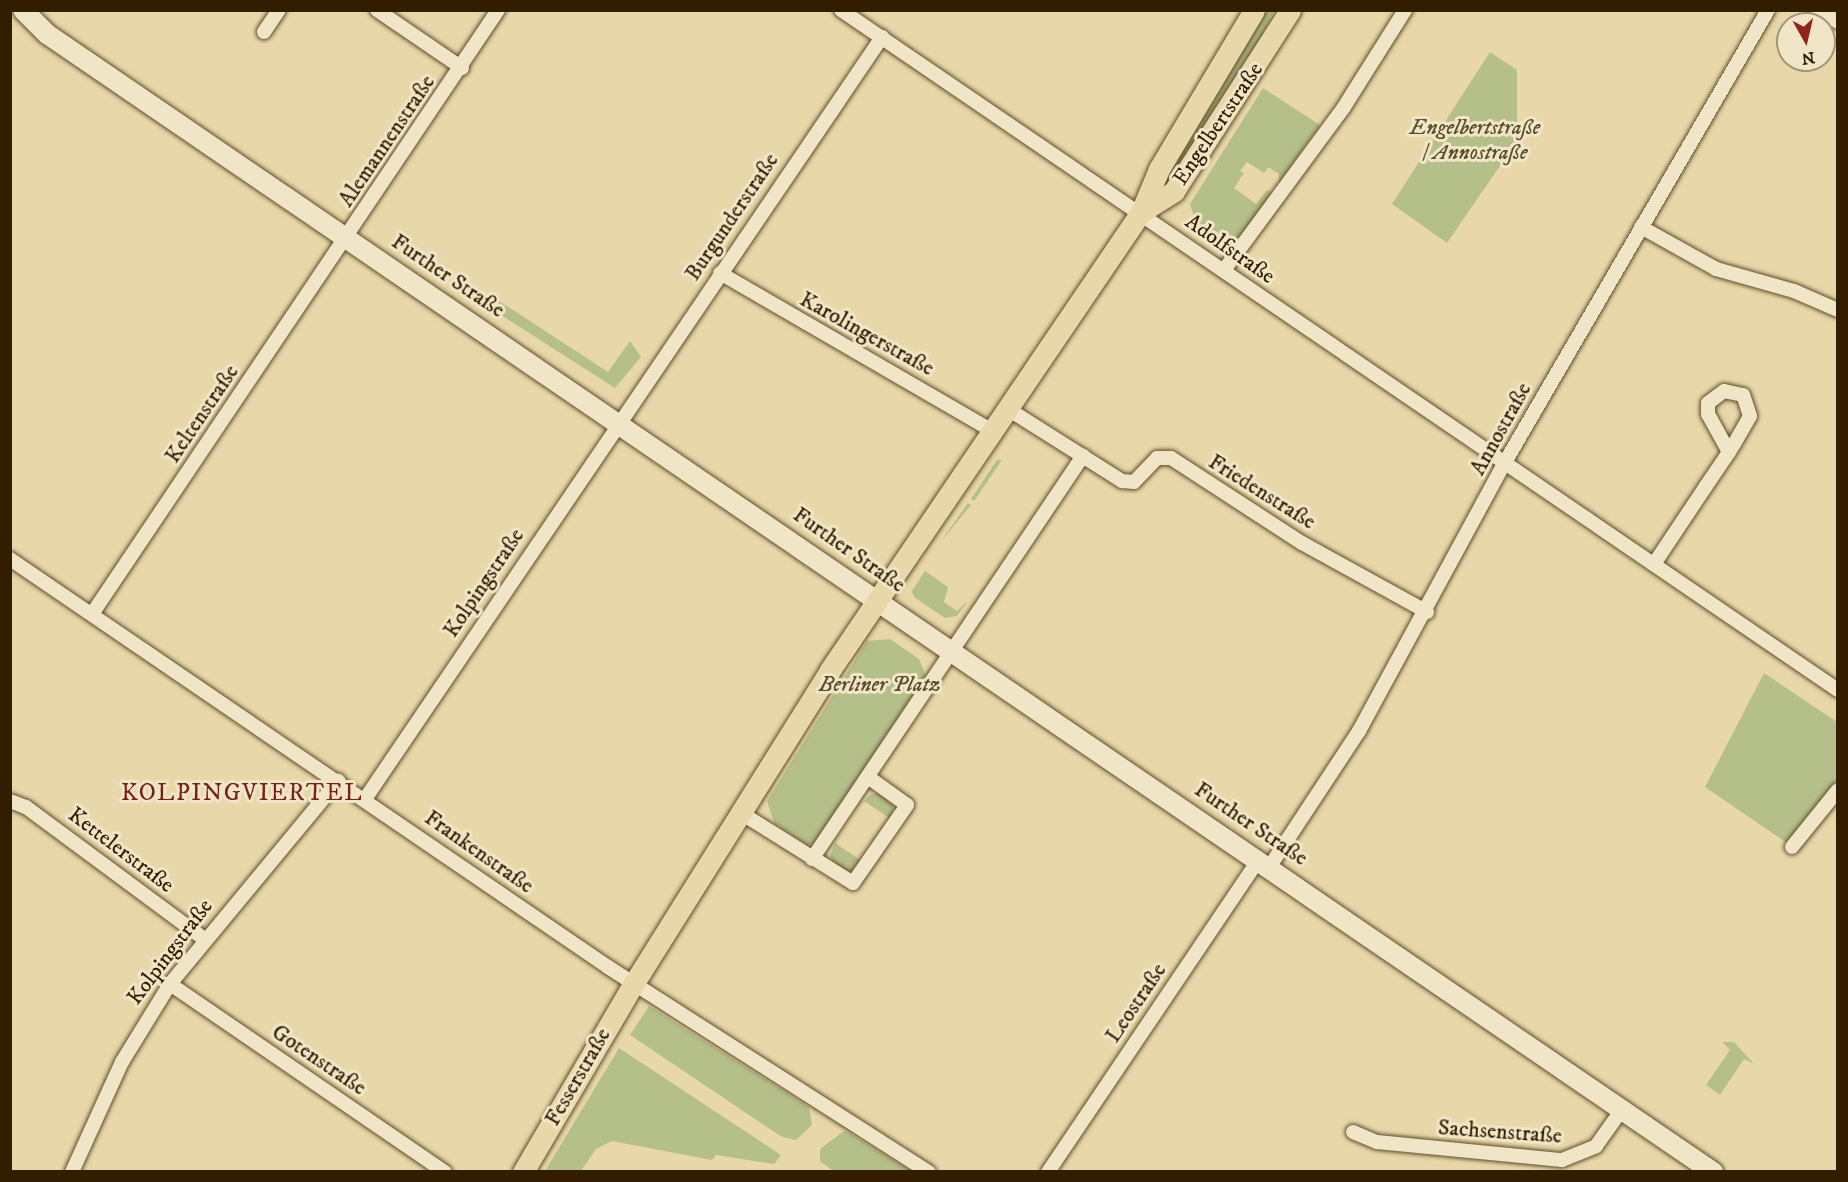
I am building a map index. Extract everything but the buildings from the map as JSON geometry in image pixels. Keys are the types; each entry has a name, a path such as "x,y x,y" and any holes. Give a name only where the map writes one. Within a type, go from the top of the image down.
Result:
{"main road":[{"name":"Further Straße","path":"23,10 47,34 618,420 1623,1108 1713,1172"},
{"name":"Engelbertstraße","path":"1141,212 1158,169 1254,10"},
{"name":"Engelbertstraße","path":"1141,212 1174,191 1290,10"},
{"name":"Further Straße","path":"10,19 47,34"},
{"path":"634,982 878,599 1141,212"},
{"name":"Fesserstraße","path":"523,1172 634,982"}],"street":[{"path":"264,32 279,10"},
{"name":"Alemannenstraße","path":"376,10 462,68"},
{"name":"Alemannenstraße","path":"346,237 462,68 498,10"},
{"name":"Adolfstraße","path":"840,10 1141,212 1504,464 1838,690"},
{"path":"1224,270 1330,127 1405,10"},
{"name":"Annostraße","path":"1264,862 1359,731 1426,612 1504,464 1768,10"},
{"path":"1818,10 1838,22"},
{"name":"Burgunderstraße","path":"618,420 882,37"},
{"path":"1641,227 1716,269 1794,291 1838,310"},
{"name":"Keltenstraße","path":"92,615 346,237"},
{"name":"Karolingerstraße","path":"720,273 993,431"},
{"path":"812,859 1083,455 1008,409"},
{"name":"Kolpingstraße","path":"365,799 618,420"},
{"path":"1654,564 1729,452"},
{"name":"Friedenstraße","path":"1083,455 1128,483 1157,458 1171,458 1302,543 1426,612"},
{"name":"Frankenstraße","path":"10,559 634,982 929,1172"},
{"path":"741,813 853,883 894,827 907,805 868,777"},
{"name":"Kolpingstraße","path":"72,1172 122,1062 170,984 203,938 338,781"},
{"path":"1792,847 1838,790"},
{"name":"Kettelerstraße","path":"10,801 26,807 203,938"},
{"name":"Leostraße","path":"1048,1172 1264,862"},
{"name":"Gotenstraße","path":"170,984 445,1172"},
{"name":"Sachsenstraße","path":"1353,1132 1377,1142 1562,1160 1596,1146 1623,1108"}],"green space":[{"path":"1265,11 1274,11 1257,45 1171,181 1164,178"},
{"name":"Engelbertstraße / Annostraße","path":"1490,52 1517,70 1517,141 1447,243 1392,204"},
{"path":"1263,88 1320,125 1279,183 1279,174 1268,167 1264,173 1247,162 1240,171 1244,173 1234,188 1256,204 1267,190 1272,193 1233,248 1196,222 1190,204"},
{"path":"496,299 608,372 630,341 641,357 615,388 490,308"},
{"path":"997,460 1002,460 974,501 971,499"},
{"path":"968,503 971,505 939,544"},
{"path":"925,571 948,587 944,602 957,611 968,601 957,616 945,618 914,597 912,591"},
{"name":"Berliner Platz","path":"890,639 919,659 927,679 815,843 807,845 774,823 767,801 867,641"},
{"path":"1764,673 1837,722 1837,781 1787,843 1705,787"},
{"path":"871,794 881,794 893,805 891,819 864,801"},
{"path":"835,843 862,861 857,868 848,872 834,864 830,856"},
{"path":"649,1006 809,1107 812,1125 796,1140 782,1137 630,1035"},
{"path":"1722,1042 1734,1042 1754,1064 1744,1059 1720,1095 1706,1085 1730,1050"},
{"path":"619,1048 781,1155 774,1164 716,1155 712,1160 612,1141 596,1149 581,1171 545,1171"},
{"path":"844,1131 911,1171 833,1171 820,1161 820,1149"}],"district":[{"name":"KOLPINGVIERTEL","path":"242,794"}]}
